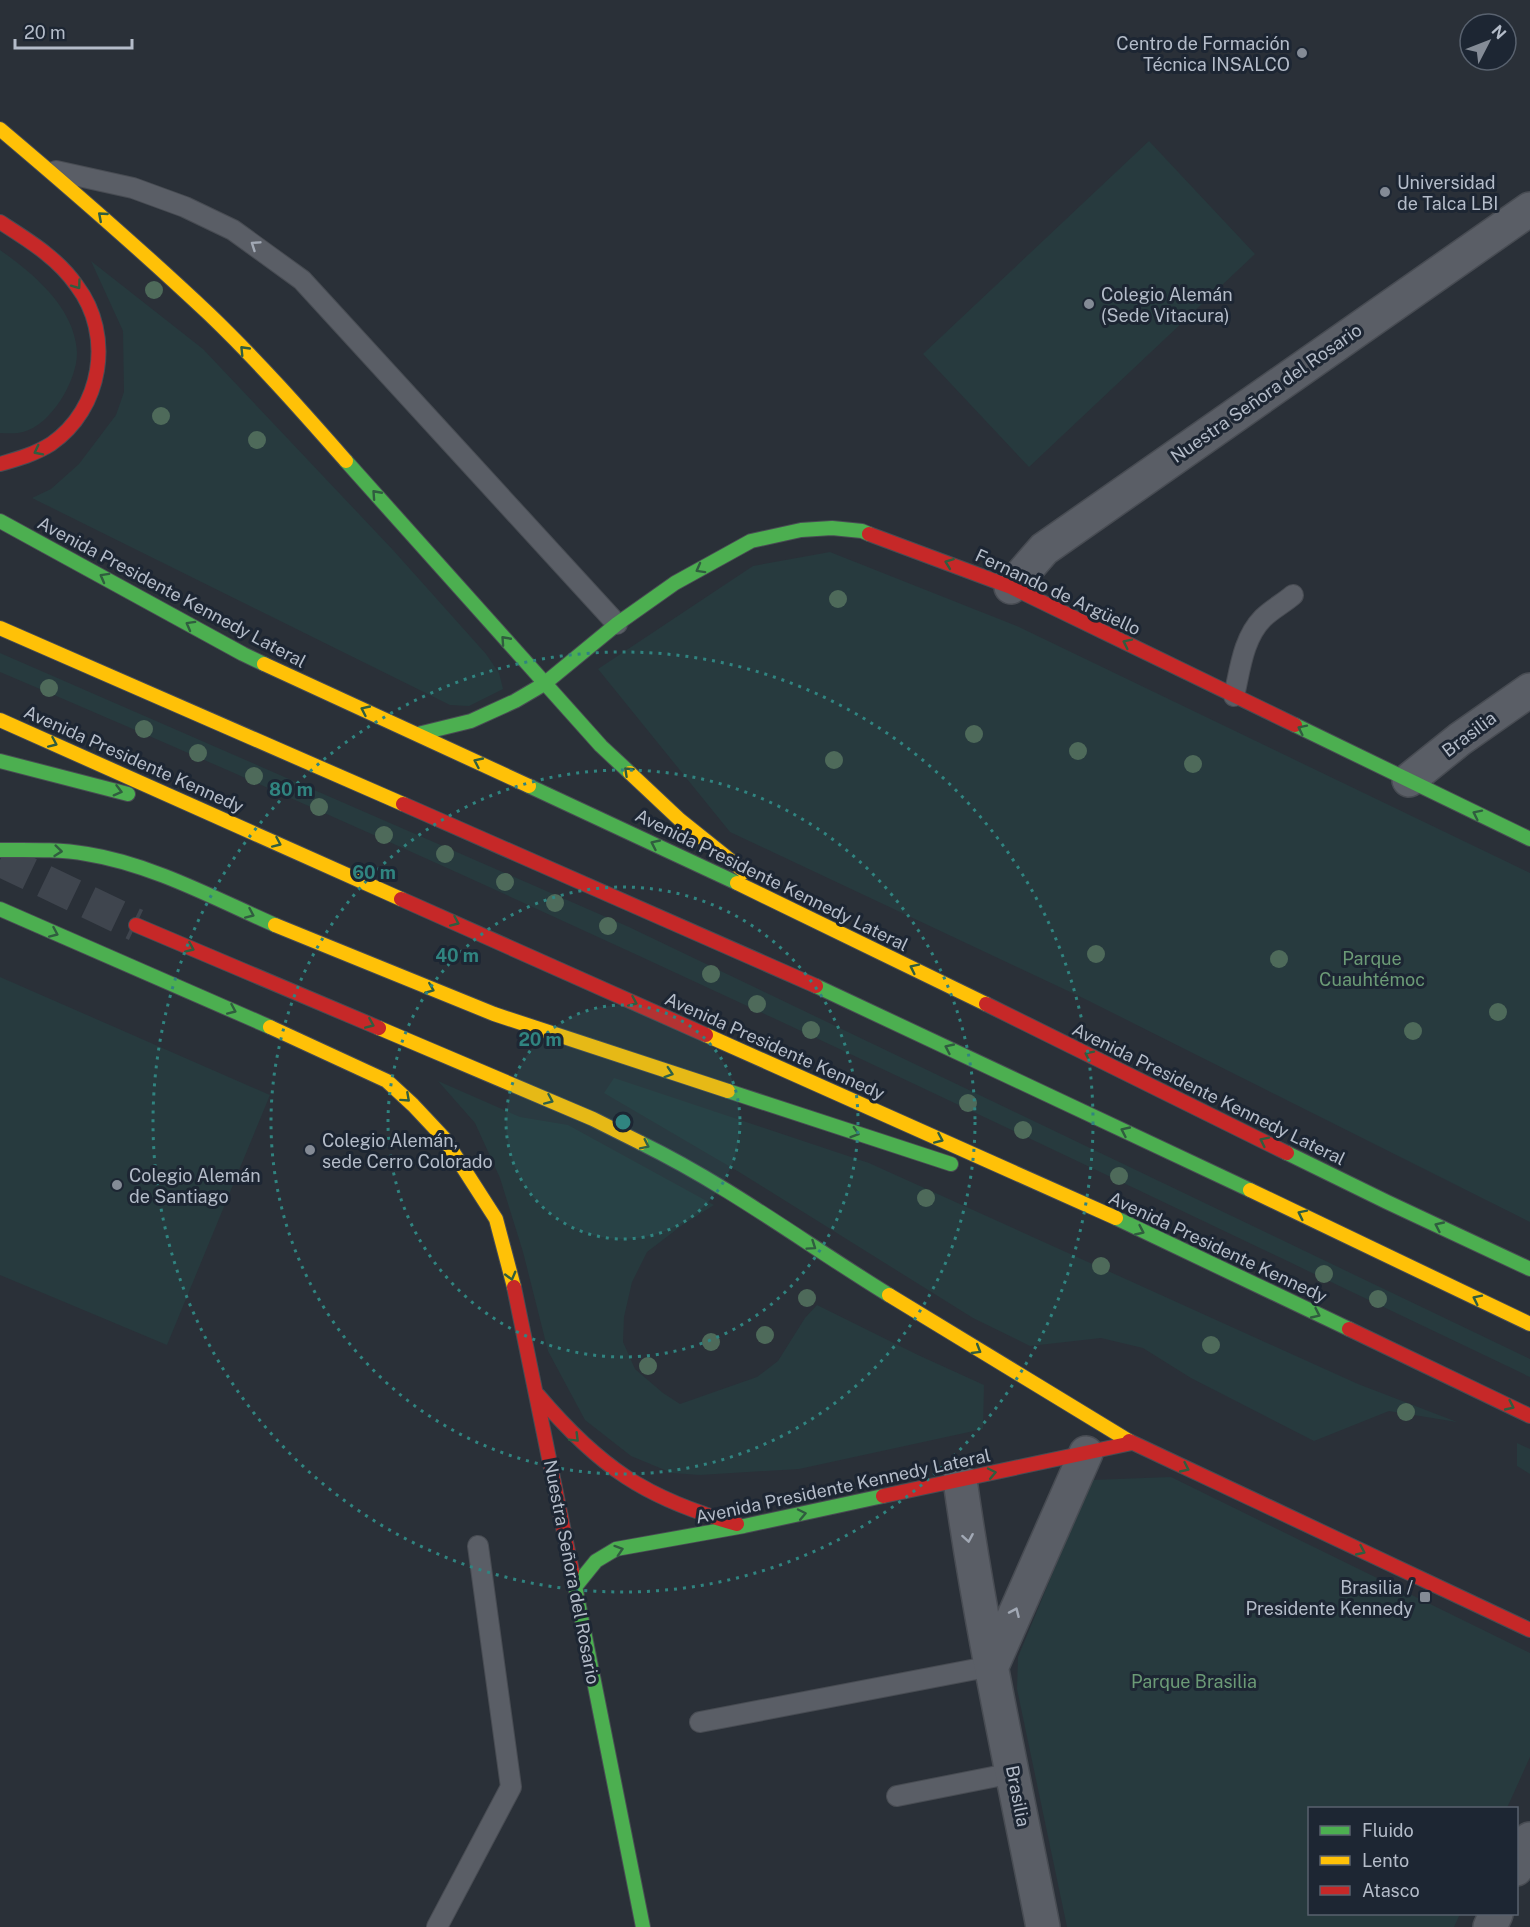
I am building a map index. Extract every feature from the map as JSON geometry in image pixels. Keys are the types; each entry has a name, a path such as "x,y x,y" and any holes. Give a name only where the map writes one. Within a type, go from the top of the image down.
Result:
{"main road":[{"path":"0,129 110,223 202,307 260,366 601,746 680,820 784,904"},
{"path":"0,222 32,243 74,280 86,298 99,339 96,381 88,402 76,420 61,437 44,449 23,459 0,464"},
{"name":"Avenida Presidente Kennedy Lateral","path":"0,521 243,654 784,904 1377,1197 1530,1269"},
{"name":"Fernando de Argüello","path":"418,734 471,721 515,701 544,684 617,624 675,583 751,541 776,534 832,528 862,531 1011,587 1530,839"},
{"path":"0,628 695,932 1215,1173 1530,1324"},
{"name":"Avenida Presidente Kennedy","path":"0,720 1088,1206 1530,1416"},
{"path":"0,761 223,819"},
{"path":"0,850 48,850 88,854 129,864 177,882 308,940 494,1014 738,1095 1088,1206"},
{"name":"Nuestra Señora del Rosario","path":"0,909 299,1039 387,1082 413,1105 444,1138 496,1219 537,1394 643,1927"},
{"path":"136,925 511,1083 680,1162 758,1209 846,1269 934,1324 1132,1443 1530,1630"},
{"path":"537,1394 585,1448 620,1475 676,1506 710,1518 744,1526"},
{"name":"Avenida Presidente Kennedy Lateral","path":"575,1587 596,1561 616,1549 744,1526 1132,1443"}],"street":[{"name":"Nuestra Señora del Rosario","path":"1011,587 1044,549 1530,209"},
{"name":"Brasilia","path":"1408,780 1460,739 1530,690"},
{"path":"992,1666 1086,1453"},
{"name":"Brasilia","path":"960,1480 992,1666 1043,1927"},
{"path":"1518,1865 1530,1839"}],"lane":[{"path":"47,169 133,188 185,207 233,230 302,280 617,624"},
{"path":"1234,696 1242,659 1250,636 1263,618 1293,595"},
{"path":"437,1927 511,1787 477,1546"},
{"path":"700,1722 992,1666"},
{"path":"897,1796 1013,1773"}],"green space":[{"name":"Colegio Alemán (Sede Vitacura)","path":"1149,141 1255,254 1029,467 923,354"},
{"path":"0,250 31,274 59,304 71,326 77,350 72,376 60,400 43,421 33,428 17,433 0,433"},
{"path":"91,261 203,349 393,550 486,654 499,673 503,689 469,706 450,705 32,498 51,489 79,464 116,415 124,392 123,331"},
{"name":"Parque Cuauhtémoc","path":"830,552 1019,627 1530,873 1530,1222 1085,999 730,832 598,669 753,566"},
{"path":"0,653 629,927 1530,1359 1530,1377 959,1105 578,927 193,755 0,672"},
{"name":"Colegio Alemán de Santiago","path":"0,977 270,1095 167,1345 0,1275"},
{"path":"614,1078 869,1163 1358,1384 1457,1422 1389,1411 1314,1441 1191,1378 1143,1348 1101,1338 1030,1346 973,1318 739,1172 604,1093"},
{"path":"438,1081 520,1117 568,1125 714,1205 647,1252 632,1282 624,1317 623,1342 635,1369 680,1404 757,1377 778,1361 805,1318 817,1305 984,1385 983,1429 799,1469 700,1475 672,1473 631,1456 585,1420 548,1351 523,1252 500,1178 475,1123"},
{"path":"1517,1443 1530,1449 1530,1474 1517,1466"},
{"name":"Parque Brasilia","path":"1171,1477 1530,1653 1530,1757 1507,1807 1308,1807 1308,1915 1460,1915 1454,1927 1067,1927 1017,1689 1018,1657 1091,1480"}],"tunnel":[{"path":"0,860 136,925"}],"traffic: fast":[{"path":"346,461 601,746 630,773"},
{"path":"0,521 264,664"},
{"path":"544,684 617,624 675,583 751,541 801,530 832,528 862,531 869,534"},
{"path":"418,734 471,721 515,701 544,684"},
{"path":"1295,725 1530,839"},
{"path":"0,761 128,794"},
{"path":"529,786 737,883"},
{"path":"0,850 65,851 111,859 159,874 275,925"},
{"path":"0,909 270,1027"},
{"path":"816,986 1250,1190"},
{"path":"728,1091 951,1164"},
{"path":"641,1143 705,1178 889,1295"},
{"path":"1287,1153 1530,1269"},
{"path":"1116,1218 1349,1329"},
{"path":"575,1587 596,1561 616,1549 744,1526 883,1496"},
{"path":"572,1571 643,1927"}],"traffic: slow":[{"path":"0,129 106,220 209,314 262,368 346,461"},
{"path":"0,628 403,804"},
{"path":"264,664 529,786"},
{"path":"0,720 401,899"},
{"path":"630,773 680,820 745,872"},
{"path":"737,883 986,1004"},
{"path":"275,925 494,1014 728,1091"},
{"path":"270,1027 387,1081 444,1138 496,1219 514,1287"},
{"path":"379,1028 593,1119 641,1143"},
{"path":"706,1035 1116,1218"},
{"path":"1250,1190 1530,1324"},
{"path":"889,1295 1129,1441"}],"traffic: jam":[{"path":"0,222 42,250 77,286 89,305 96,326 98,348 97,370 91,392 82,411 68,429 45,448 0,464"},
{"path":"869,534 1011,587 1295,725"},
{"path":"403,804 816,986"},
{"path":"401,899 706,1035"},
{"path":"136,925 379,1028"},
{"path":"986,1004 1287,1153"},
{"path":"514,1287 572,1571"},
{"path":"1349,1329 1530,1416"},
{"path":"538,1395 582,1442 626,1477 676,1503 737,1524"},
{"path":"1129,1441 1530,1630"},
{"path":"883,1496 1132,1443"}],"place":[{"name":"Centro de Formación Técnica INSALCO","path":"1302,53"},
{"name":"Universidad de Talca LBI","path":"1385,192"},
{"name":"Colegio Alemán (Sede Vitacura)","path":"1089,304"},
{"name":"Colegio Alemán, sede Cerro Colorado","path":"310,1150"},
{"name":"Colegio Alemán de Santiago","path":"117,1185"},
{"name":"Brasilia / Presidente Kennedy","path":"1425,1597"}]}
